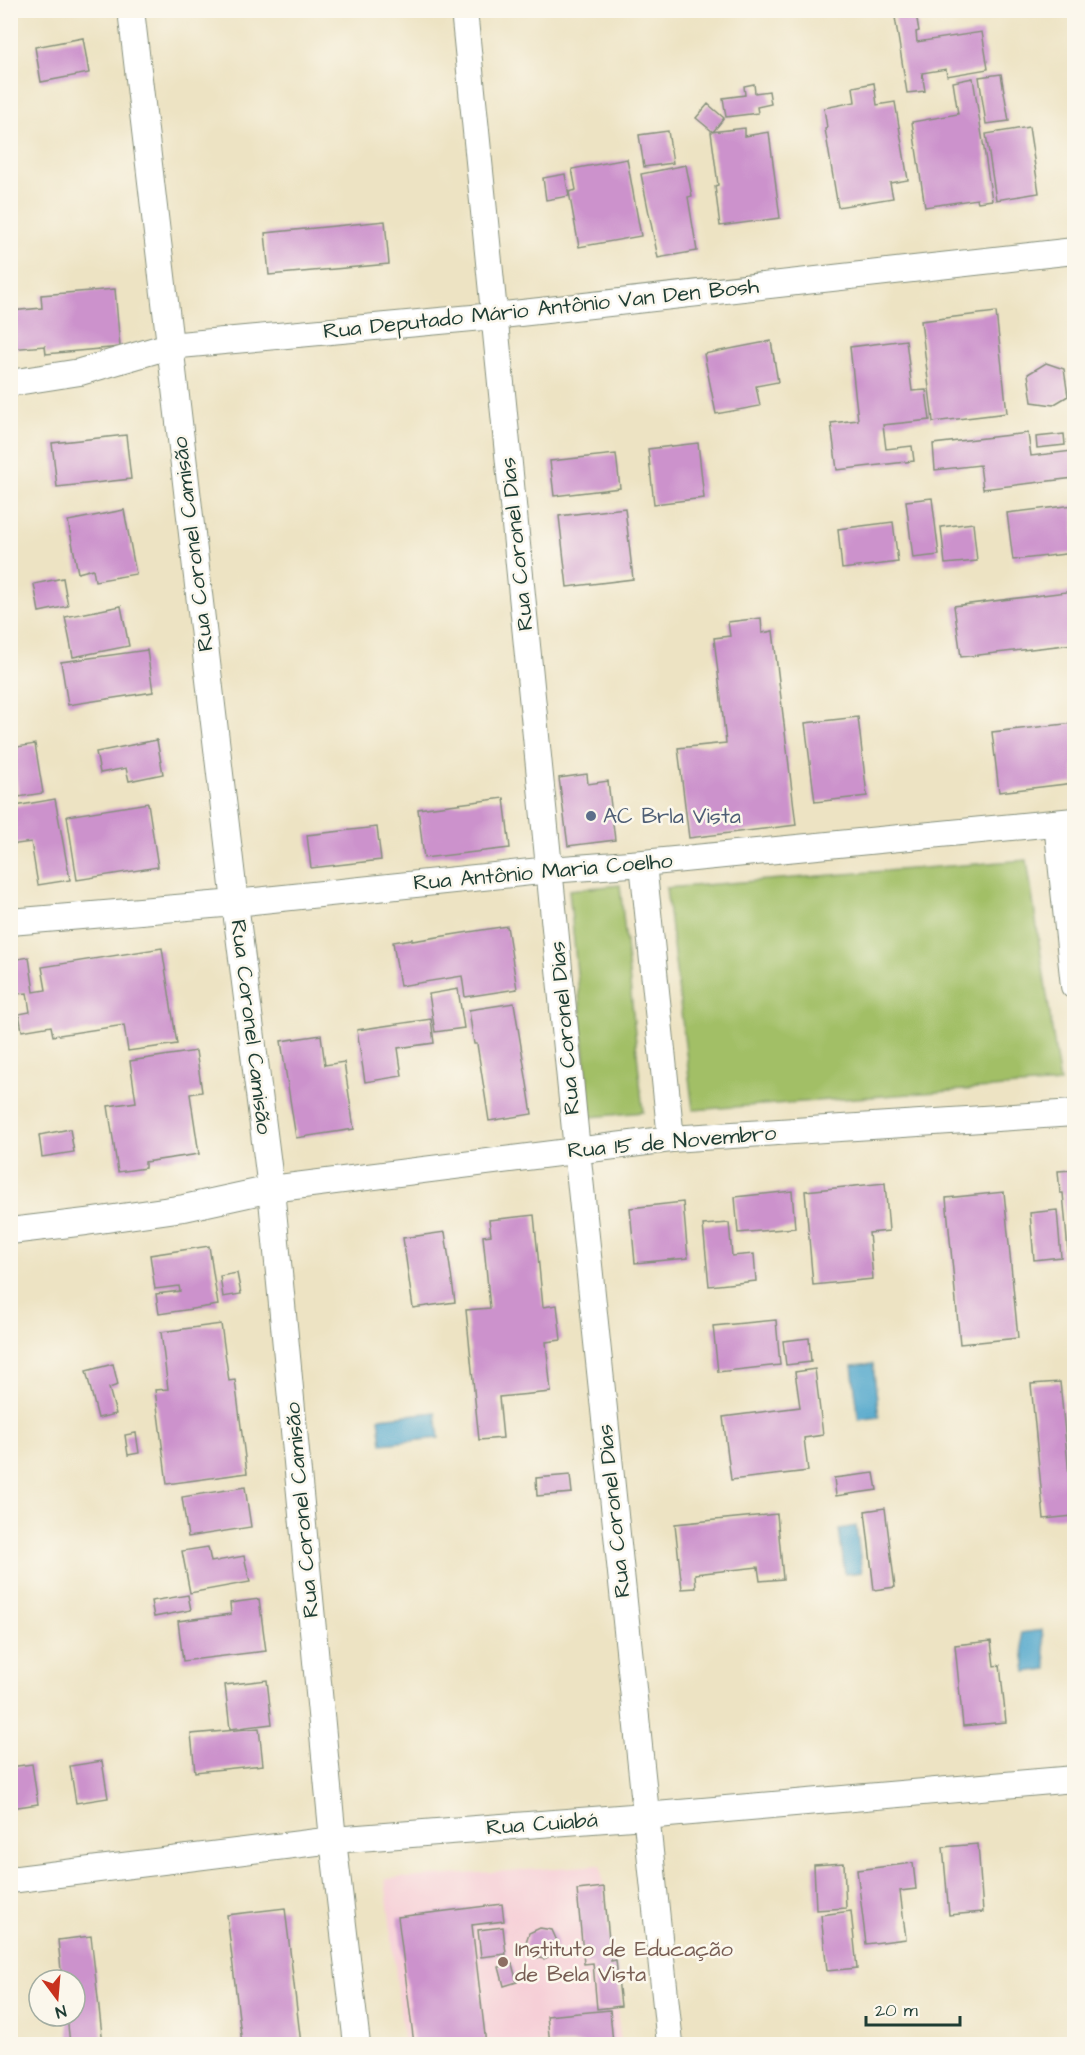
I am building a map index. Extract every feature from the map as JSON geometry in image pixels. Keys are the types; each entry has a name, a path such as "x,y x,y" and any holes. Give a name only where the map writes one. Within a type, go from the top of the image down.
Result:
{"street":[{"name":"Rua Coronel Camisão","path":"131,10 235,903 271,1189 333,1840 357,2044"},
{"name":"Rua Coronel Dias","path":"464,10 577,1150 670,2044"},
{"name":"Rua Deputado Mário Antônio Van Den Bosh","path":"10,383 80,372 169,346 494,316 1074,251"},
{"name":"Rua Antônio Maria Coelho","path":"10,922 235,903 550,870 1066,822"},
{"path":"1066,822 1074,986"},
{"path":"643,863 671,1139"},
{"name":"Rua 15 de Novembro","path":"10,1231 184,1208 271,1189 671,1139 1074,1113"},
{"name":"Rua Cuiabá","path":"10,1880 333,1840 1074,1779"}],"shaded area":[{"name":"Instituto de Educação de Bela Vista","path":"601,1865 621,2044 404,2044 385,1879"}],"green space":[{"path":"1027,860 1060,1083 693,1110 666,888"},
{"path":"620,885 643,1112 591,1117 569,890"}],"water":[{"path":"873,1364 879,1417 859,1420 852,1366"},
{"path":"436,1412 439,1438 382,1444 379,1418"},
{"path":"856,1526 862,1572 845,1574 839,1529"},
{"path":"1042,1630 1047,1669 1026,1672 1021,1633"}],"building":[{"path":"899,10 929,10 916,14 919,31 916,32 917,42 982,32 988,69 947,76 946,69 922,73 925,91 907,93 895,17 900,16"},
{"path":"83,38 89,73 41,82 35,47"},
{"path":"1001,74 1009,121 986,124 979,77"},
{"path":"973,78 992,200 978,202 977,199 925,207 912,122 958,114 953,82"},
{"path":"874,83 877,105 895,102 908,180 890,183 893,198 838,207 825,129 827,128 824,108 855,102 853,87"},
{"path":"754,84 755,93 769,91 771,104 757,107 758,113 726,117 723,98 745,95 744,86"},
{"path":"708,104 724,118 713,132 696,118"},
{"path":"1029,127 1039,193 996,200 986,134"},
{"path":"745,128 745,136 769,132 780,218 720,226 715,186 718,185 711,132"},
{"path":"668,131 673,163 644,167 639,135"},
{"path":"627,159 641,236 579,247 569,192 576,190 572,169"},
{"path":"686,165 692,196 688,197 697,251 658,258 641,174"},
{"path":"565,174 569,196 546,200 543,178"},
{"path":"385,221 389,264 269,275 265,233"},
{"path":"115,289 120,347 46,354 45,346 10,349 10,311 42,308 41,295"},
{"path":"996,312 1007,413 933,422 921,321"},
{"path":"906,340 912,391 926,390 930,420 883,425 886,449 912,446 914,461 837,470 831,423 858,420 850,347"},
{"path":"771,341 778,382 756,386 760,406 716,414 704,354"},
{"path":"1046,363 1064,369 1068,396 1053,405 1032,402 1028,374"},
{"path":"1028,433 1031,456 1072,451 1074,478 983,489 980,465 935,470 933,444"},
{"path":"1064,434 1065,445 1037,448 1036,437"},
{"path":"126,435 131,479 57,487 52,443"},
{"path":"698,443 704,498 654,504 648,449"},
{"path":"616,454 620,488 554,496 550,461"},
{"path":"932,498 939,555 913,558 906,501"},
{"path":"1074,505 1074,553 1013,560 1007,513"},
{"path":"625,508 633,579 567,587 559,516"},
{"path":"124,510 136,574 95,581 93,569 78,573 68,521"},
{"path":"893,522 898,562 842,569 838,529"},
{"path":"973,523 977,561 945,564 941,527"},
{"path":"63,578 68,606 39,612 34,584"},
{"path":"1074,591 1074,644 961,657 954,606"},
{"path":"121,606 129,646 73,657 65,617"},
{"path":"761,618 762,633 773,631 796,825 689,838 678,748 726,743 714,638 730,636 728,622"},
{"path":"147,650 153,692 68,705 61,662"},
{"path":"858,717 867,796 815,802 805,723"},
{"path":"1074,723 1074,783 999,792 992,732"},
{"path":"157,740 163,774 129,781 126,768 100,773 96,752"},
{"path":"35,744 43,793 19,797 11,748"},
{"path":"587,774 588,784 608,781 615,840 568,846 559,778"},
{"path":"504,798 510,848 424,858 418,809"},
{"path":"55,799 70,880 38,885 31,842 10,845 10,807"},
{"path":"148,803 158,867 77,880 67,816"},
{"path":"377,827 381,860 311,868 307,835"},
{"path":"507,926 517,989 465,997 462,976 400,986 393,942"},
{"path":"162,948 177,1044 128,1051 124,1025 53,1036 51,1026 22,1031 19,1014 30,1012 27,993 17,994 12,960 29,957 34,992 46,990 42,967"},
{"path":"458,989 464,1028 435,1032 429,994"},
{"path":"514,1003 532,1114 489,1121 477,1044 474,1044 469,1010"},
{"path":"431,1019 434,1043 398,1048 402,1076 365,1082 357,1030"},
{"path":"321,1035 325,1065 344,1062 354,1129 296,1138 281,1041"},
{"path":"196,1051 202,1092 190,1094 199,1154 145,1162 145,1168 118,1172 108,1106 136,1102 130,1061"},
{"path":"70,1129 74,1152 42,1157 39,1135"},
{"path":"1074,1170 1074,1263 1069,1263 1063,1193 1060,1193 1058,1171"},
{"path":"885,1183 889,1231 869,1233 873,1279 813,1285 805,1191"},
{"path":"792,1191 795,1228 738,1233 735,1197"},
{"path":"1004,1192 1018,1338 960,1344 946,1198"},
{"path":"683,1202 688,1258 635,1263 630,1208"},
{"path":"1057,1210 1061,1257 1034,1260 1030,1213"},
{"path":"534,1215 543,1307 557,1305 561,1340 546,1342 551,1392 499,1397 503,1438 479,1440 466,1310 490,1308 483,1236 491,1235 489,1220"},
{"path":"729,1223 732,1256 754,1254 756,1281 709,1286 703,1225"},
{"path":"445,1232 455,1302 413,1308 403,1238"},
{"path":"209,1246 218,1305 159,1314 156,1294 180,1291 179,1286 155,1289 150,1255"},
{"path":"237,1273 241,1294 223,1297 220,1276"},
{"path":"776,1320 780,1365 718,1372 713,1326"},
{"path":"221,1324 229,1381 235,1380 247,1473 167,1484 155,1390 168,1389 161,1332"},
{"path":"809,1338 811,1362 786,1365 783,1341"},
{"path":"113,1364 118,1385 109,1388 116,1414 98,1418 86,1371"},
{"path":"815,1369 823,1435 804,1438 808,1471 731,1480 723,1417 800,1407 795,1372"},
{"path":"1060,1382 1073,1516 1044,1519 1031,1384"},
{"path":"136,1433 139,1453 128,1455 125,1435"},
{"path":"874,1473 877,1490 836,1496 834,1478"},
{"path":"570,1475 572,1493 537,1496 536,1478"},
{"path":"245,1487 251,1527 188,1537 182,1497"},
{"path":"885,1508 895,1587 874,1590 865,1511"},
{"path":"777,1514 783,1579 760,1581 758,1567 695,1574 696,1588 682,1589 675,1524"},
{"path":"208,1547 211,1562 244,1556 250,1582 190,1593 182,1551"},
{"path":"188,1595 191,1610 154,1617 151,1601"},
{"path":"259,1599 266,1651 183,1661 178,1621 231,1614 230,1603"},
{"path":"991,1641 994,1666 1000,1665 1006,1722 963,1726 955,1645"},
{"path":"267,1680 272,1724 230,1729 225,1685"},
{"path":"259,1728 263,1765 195,1772 191,1734"},
{"path":"102,1761 108,1798 76,1803 70,1766"},
{"path":"32,1764 38,1804 11,1808 10,1767"},
{"path":"978,1844 983,1912 949,1915 943,1847"},
{"path":"844,1863 846,1908 816,1910 814,1865"},
{"path":"913,1863 916,1889 900,1891 906,1939 866,1944 857,1870"},
{"path":"604,1887 611,1961 616,1960 621,2006 597,2009 593,1963 584,1964 577,1890"},
{"path":"502,1904 504,1921 472,1925 486,2044 414,2044 398,1917"},
{"path":"285,1908 301,2044 242,2044 227,1915"},
{"path":"851,1911 857,1968 827,1971 821,1915"},
{"path":"503,1927 506,1954 481,1957 478,1930"},
{"path":"540,1928 552,1930 557,1941 555,1953 544,1959 531,1956 525,1945 529,1933"},
{"path":"91,1936 103,2044 70,2044 68,2028 87,2028 87,1968 61,1968 58,1940"},
{"path":"512,1964 517,1982 504,1986 499,1967"},
{"path":"610,2010 613,2044 550,2044 547,2016"}],"place":[{"name":"AC Brla Vista","path":"591,816"},
{"name":"Instituto de Educação de Bela Vista","path":"503,1962"}]}
